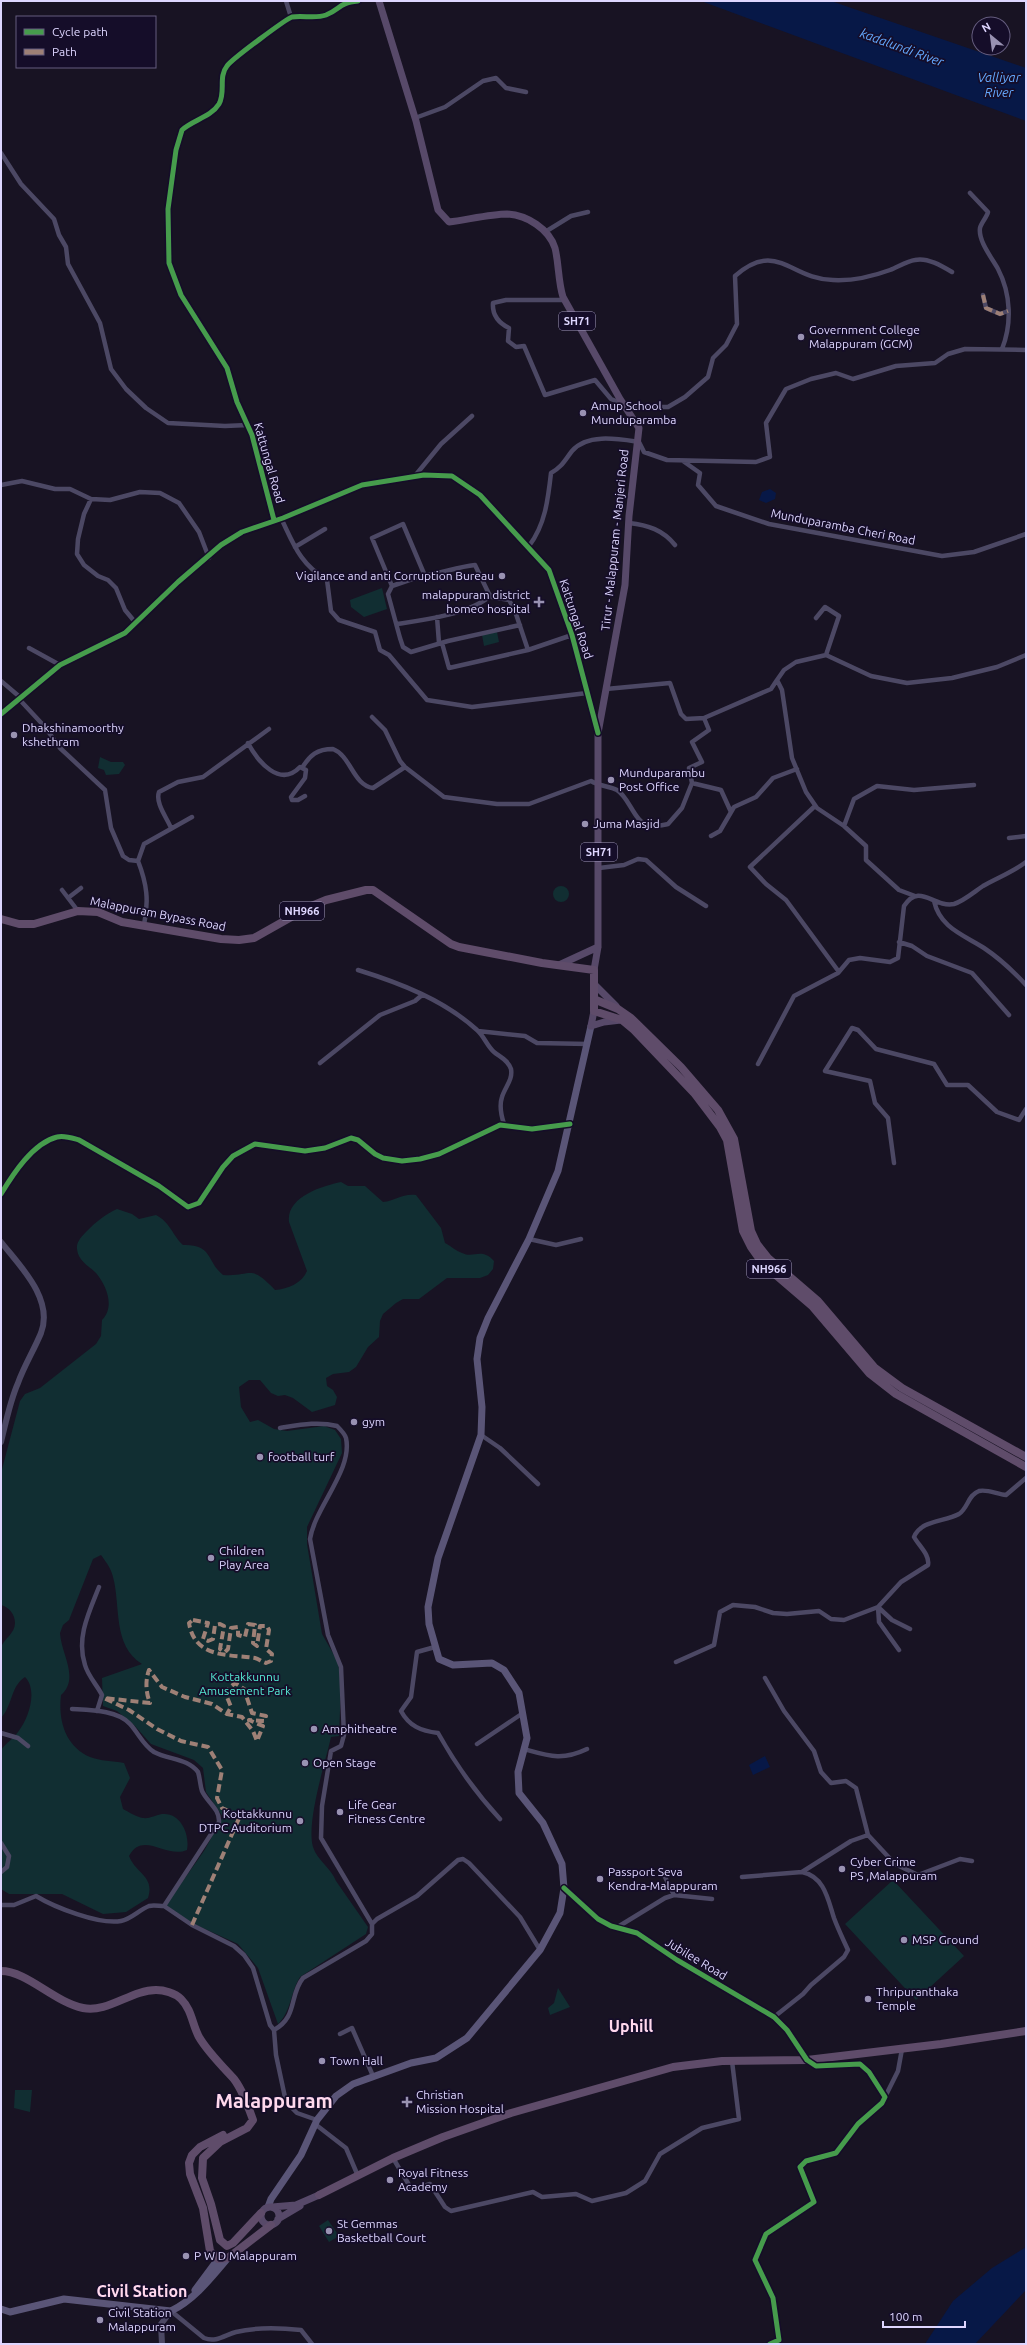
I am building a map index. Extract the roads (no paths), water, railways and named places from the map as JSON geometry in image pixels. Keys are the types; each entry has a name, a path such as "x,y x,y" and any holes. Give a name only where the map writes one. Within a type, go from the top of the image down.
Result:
{"highway":[{"name":"Malappuram Bypass Road","path":"1,919 19,924 34,924 78,911 98,912 122,922 220,939 254,938 309,907 326,900 366,890 374,890 450,944 559,965 594,970"},
{"name":"Tirur - Malappuram - Manjeri Road","path":"594,970 596,1000 594,1012"},
{"name":"NH966","path":"596,1000 618,1009 631,1018 704,1092 727,1124 734,1139 751,1231 757,1244 768,1258 818,1301 875,1368 902,1388 1026,1457"},
{"name":"NH966","path":"594,1012 622,1020 634,1030 695,1094 720,1127 727,1140 743,1231 763,1264 812,1306 869,1373 896,1394 1026,1467"},
{"path":"1,1971 9,1971 27,1979 53,1996 84,2008 105,2006 144,1991 157,1990 174,1994 187,2006 193,2017 200,2038 235,2081 253,2120 252,2124 220,2142 208,2151 203,2158 201,2169 220,2240 227,2246 233,2243 261,2213"},
{"path":"319,2195 393,2158 443,2137 511,2113 673,2068 732,2061 807,2060 902,2049 1026,2031"},
{"path":"250,2112 249,2121 200,2147 192,2155 189,2163 190,2174 203,2208 210,2251 218,2259 228,2258 271,2225"}],"main road":[{"name":"Tirur - Malappuram - Manjeri Road","path":"379,1 415,118 438,210 441,216 449,222 508,214 533,221 545,232 554,248 558,283 565,300 624,406 639,428 639,442 629,523 625,586 598,733 598,947 594,970"},
{"path":"559,965 598,947"},
{"path":"595,985 618,1009"},
{"name":"Tirur - Malappuram - Manjeri Road","path":"270,2207 271,2199 300,2155 316,2122 328,2105 346,2087 411,2063 436,2058 456,2047 467,2038 540,1950 560,1913 564,1888 562,1864 551,1837 543,1823 519,1793 518,1772 527,1738 518,1693 504,1670 492,1663 453,1665 439,1659 429,1624 428,1607 438,1558 481,1435 482,1407 478,1359 480,1338 488,1318 529,1239 558,1171 570,1124 594,1012"},
{"path":"591,1026 604,1022 622,1020"},
{"path":"319,2195 278,2219 271,2225 263,2221 261,2213 270,2207 296,2205 319,2195"},
{"path":"270,2207 277,2212 278,2219"},
{"path":"1,2309 10,2312 64,2299 171,2312 182,2306 206,2284 228,2258"},
{"path":"191,2298 218,2259"}],"street":[{"path":"286,1 291,18 327,15 344,2 358,1"},
{"name":"Kattungal Road","path":"291,18 226,67 222,77 224,90 220,102 214,111 182,130 176,150 168,209 169,263 181,295 227,368 237,402 248,425 274,520 362,485 414,476 452,476 480,495 529,546 549,570 572,635 598,733"},
{"path":"415,118 445,107 483,81 496,78 506,88 526,92"},
{"path":"1,153 21,184 54,219 59,235 66,247 68,264 100,323 111,368 126,389 146,408 168,423 225,426 248,425"},
{"path":"970,193 988,212 980,226 981,235 1003,282 1008,297 1008,334 1002,349"},
{"path":"545,232 571,216 588,212"},
{"path":"565,300 506,300 494,303 493,308 498,319 509,328 508,341 516,347 524,346 545,395 592,379 595,380 611,399 624,406 668,407 691,392 708,378 713,358 726,345 737,324 735,276 748,264 767,259 818,279 834,280 865,278 916,259 940,264 952,272"},
{"path":"983,295 986,308 1000,314 1008,311"},
{"path":"529,546 536,537 546,510 551,473 561,468 573,450 582,443 600,439 639,442 644,452 667,460 756,462 770,457 766,423 786,389 811,379 836,373 853,379 896,366 935,363 948,354 965,349 1026,350"},
{"path":"414,476 441,444 472,416"},
{"name":"Munduparamba Cheri Road","path":"683,461 700,473 698,485 716,506 770,524 942,556 974,552 1026,534"},
{"path":"1,485 22,481 55,489 70,489 91,499 110,500 140,492 160,493 180,503 199,532 209,558"},
{"path":"91,499 84,514 77,554 84,565 98,576 108,580 116,588 125,610 135,622"},
{"path":"281,518 295,547 307,566 327,580 331,611 339,620 375,632 380,650 389,656 427,700 472,707 587,693"},
{"path":"1,714 60,665 125,633 178,582 209,558 221,546 242,532 274,520"},
{"path":"629,523 648,525 668,536 675,545"},
{"path":"392,586 372,538 403,524 425,576"},
{"path":"295,547 325,529"},
{"path":"490,596 474,565 425,576 392,586 388,594 403,647 411,652 441,643 520,625"},
{"path":"490,596 509,600 520,625 528,650"},
{"path":"396,624 437,617 484,601 490,596"},
{"path":"816,618 825,607 839,616 826,655"},
{"path":"437,617 441,643 449,668 528,650 572,635"},
{"path":"29,648 60,665"},
{"path":"606,689 670,683 681,714 686,719 704,718 771,689 784,670 796,662 826,655 871,676 907,683 952,678 982,671 997,667 1026,655"},
{"path":"778,680 782,690 792,758 806,792 815,808 844,826 866,846 866,860 899,890 915,896 926,896 934,901 953,904 1026,862"},
{"path":"1,681 20,698 45,727 60,748 105,790 111,828 123,856 129,860 138,861"},
{"path":"372,716 384,730 400,761 444,796 497,804 529,804 591,781 597,786 617,791 630,803 642,822 650,826 668,824 682,808 692,784 689,768 702,762 692,742 709,730 704,718"},
{"path":"171,828 159,803 157,797 159,792 178,782 203,777 269,729"},
{"path":"248,744 264,768 282,775 289,775 302,768 310,756 316,752 333,749 345,757 355,776 368,788 373,788 405,766"},
{"path":"302,768 306,770 304,778 291,797 292,800 298,800 305,796"},
{"path":"711,836 720,831 734,807 756,797 773,778 797,769"},
{"path":"692,784 721,790 731,812"},
{"path":"844,826 854,799 877,786 914,790 974,785"},
{"path":"815,808 750,867 766,884 786,900 839,972"},
{"path":"144,925 148,908 148,894 146,880 138,861 144,844 192,817"},
{"path":"1009,838 1026,836"},
{"path":"599,868 624,865 638,859 646,860 676,887 706,906"},
{"path":"68,898 81,888"},
{"path":"62,890 78,911"},
{"path":"758,1064 794,996 819,985 839,972 849,960 855,958 894,962 898,958 904,906 915,896"},
{"path":"934,901 936,911 944,922 958,934 985,948 1026,985"},
{"path":"899,942 912,946 927,956 972,973 1009,1015"},
{"path":"358,970 422,995 449,1009 478,1031 493,1051 507,1061 511,1069 511,1080 502,1098 500,1111 504,1124"},
{"path":"320,1063 380,1015 415,1000 422,995"},
{"path":"894,1164 888,1118 875,1103 870,1081 825,1071 852,1028 858,1030 876,1049 934,1064 947,1085 968,1085 1001,1114 1019,1120 1026,1109"},
{"path":"478,1031 525,1036 537,1043 588,1044"},
{"path":"1,1194 11,1177 33,1152 57,1137 67,1136 79,1140 159,1186 188,1207 200,1203 223,1167 233,1156 255,1144 305,1151 324,1148 351,1138 358,1140 375,1154 383,1158 414,1160 438,1154 504,1124 532,1129 570,1124"},
{"path":"529,1239 556,1245 582,1239"},
{"path":"1,1242 26,1273 34,1286 44,1313 42,1331 18,1383 1,1442"},
{"path":"274,2030 285,2022 294,2002 297,1985 303,1978 366,1941 372,1934 372,1924 321,1838 322,1806 331,1751 341,1746 344,1735 341,1667 328,1636 310,1539 312,1526 341,1469 347,1452 345,1437 337,1426 318,1423 280,1428"},
{"path":"481,1435 500,1448 538,1484"},
{"path":"676,1662 714,1645 720,1612 733,1605 755,1607 773,1613 787,1614 819,1611 831,1619 844,1620 878,1607 901,1582 928,1565 929,1561 925,1553 914,1537 918,1530 958,1514 965,1509 972,1495 979,1491 1006,1495 1026,1478"},
{"path":"97,1711 102,1695 85,1667 82,1653 83,1627 99,1587"},
{"path":"878,1607 892,1620 910,1629"},
{"path":"878,1607 879,1622 899,1650"},
{"path":"435,1647 417,1652 411,1697 401,1710 406,1719 421,1731 438,1733 460,1772 477,1795 500,1819"},
{"path":"765,1678 784,1711 814,1752 821,1772 830,1784 846,1781 856,1788 868,1835 895,1864 918,1876 960,1859 972,1861"},
{"path":"72,1709 97,1711 124,1719 142,1741 156,1753 186,1762 198,1772 203,1792 219,1817 219,1822 188,1872 164,1906"},
{"path":"477,1744 523,1713"},
{"path":"1,1733 18,1738 28,1746"},
{"path":"524,1749 561,1757 572,1756 587,1749"},
{"path":"802,1872 851,1841 868,1835"},
{"path":"1,1843 9,1856 7,1867 1,1872"},
{"path":"372,1924 417,1896 458,1860 463,1859 520,1918 540,1950"},
{"path":"662,1871 674,1895"},
{"path":"742,1877 802,1872 810,1873 828,1892 834,1917 848,1950 844,1957 811,1985 803,1994 774,2017"},
{"name":"Jubilee Road","path":"564,1888 598,1919 616,1928 637,1933 677,1960 774,2017 787,2030 807,2060"},
{"path":"616,1928 665,1898 674,1895 712,1899"},
{"path":"1,1906 14,1905 36,1896 51,1906 67,1911 98,1919 121,1921 150,1906 164,1906 192,1925 234,1946 244,1955 253,1968 270,2025 274,2030 276,2056 286,2102 297,2113 316,2122 346,2148 358,2176"},
{"path":"340,2034 352,2028 370,2066 373,2076"},
{"path":"770,2344 780,2342 773,2298 755,2260 766,2234 814,2202 800,2167 806,2161 836,2153 858,2124 882,2103 898,2071 902,2049"},
{"path":"807,2060 816,2066 860,2064 868,2072 885,2097"},
{"path":"393,2158 412,2190 430,2184 445,2207 451,2211 533,2192 542,2197 576,2194 592,2201 626,2193 645,2181 660,2154 702,2128 739,2120 732,2061"},
{"path":"161,2343 161,2324 171,2312 204,2338 209,2340 236,2332 291,2329 301,2330 312,2344"}],"water":[{"name":"Valliyar River","path":"701,1 831,1 971,49 971,56 991,56 1026,68 1026,121"},
{"path":"770,489 776,493 775,499 766,503 759,500 762,492"},
{"path":"765,1756 770,1767 753,1775 749,1765"},
{"path":"1026,2247 1026,2290 975,2344 925,2344 953,2301 992,2268"}],"place":[{"name":"Government College Malappuram (GCM)","path":"801,337"},
{"name":"Amup School Munduparamba","path":"583,413"},
{"name":"Vigilance and anti Corruption Bureau","path":"502,576"},
{"name":"malappuram district homeo hospital","path":"539,602"},
{"name":"Dhakshinamoorthy kshethram","path":"14,735"},
{"name":"Munduparambu Post Office","path":"611,780"},
{"name":"Juma Masjid","path":"585,824"},
{"name":"gym","path":"354,1422"},
{"name":"football turf","path":"260,1457"},
{"name":"Children Play Area","path":"211,1558"},
{"name":"Amphitheatre","path":"314,1729"},
{"name":"Open Stage","path":"305,1763"},
{"name":"Life Gear Fitness Centre","path":"340,1812"},
{"name":"Kottakkunnu DTPC Auditorium","path":"300,1821"},
{"name":"Cyber Crime PS ,Malappuram","path":"842,1869"},
{"name":"Passport Seva Kendra-Malappuram","path":"600,1879"},
{"name":"MSP Ground","path":"904,1940"},
{"name":"Thripuranthaka Temple","path":"868,1999"},
{"name":"Town Hall","path":"322,2061"},
{"name":"Christian Mission Hospital","path":"407,2102"},
{"name":"Royal Fitness Academy","path":"390,2180"},
{"name":"St Gemmas Basketball Court","path":"329,2231"},
{"name":"P W D Malappuram","path":"186,2256"},
{"name":"Civil Station Malappuram","path":"100,2320"}],"district":[{"name":"Uphill","path":"631,2026"},
{"name":"Malappuram","path":"274,2101"},
{"name":"Civil Station","path":"142,2291"}],"water label":[{"name":"kadalundi River","path":"902,47"}],"park label":[{"name":"Kottakkunnu Amusement Park","path":"245,1684"}]}
